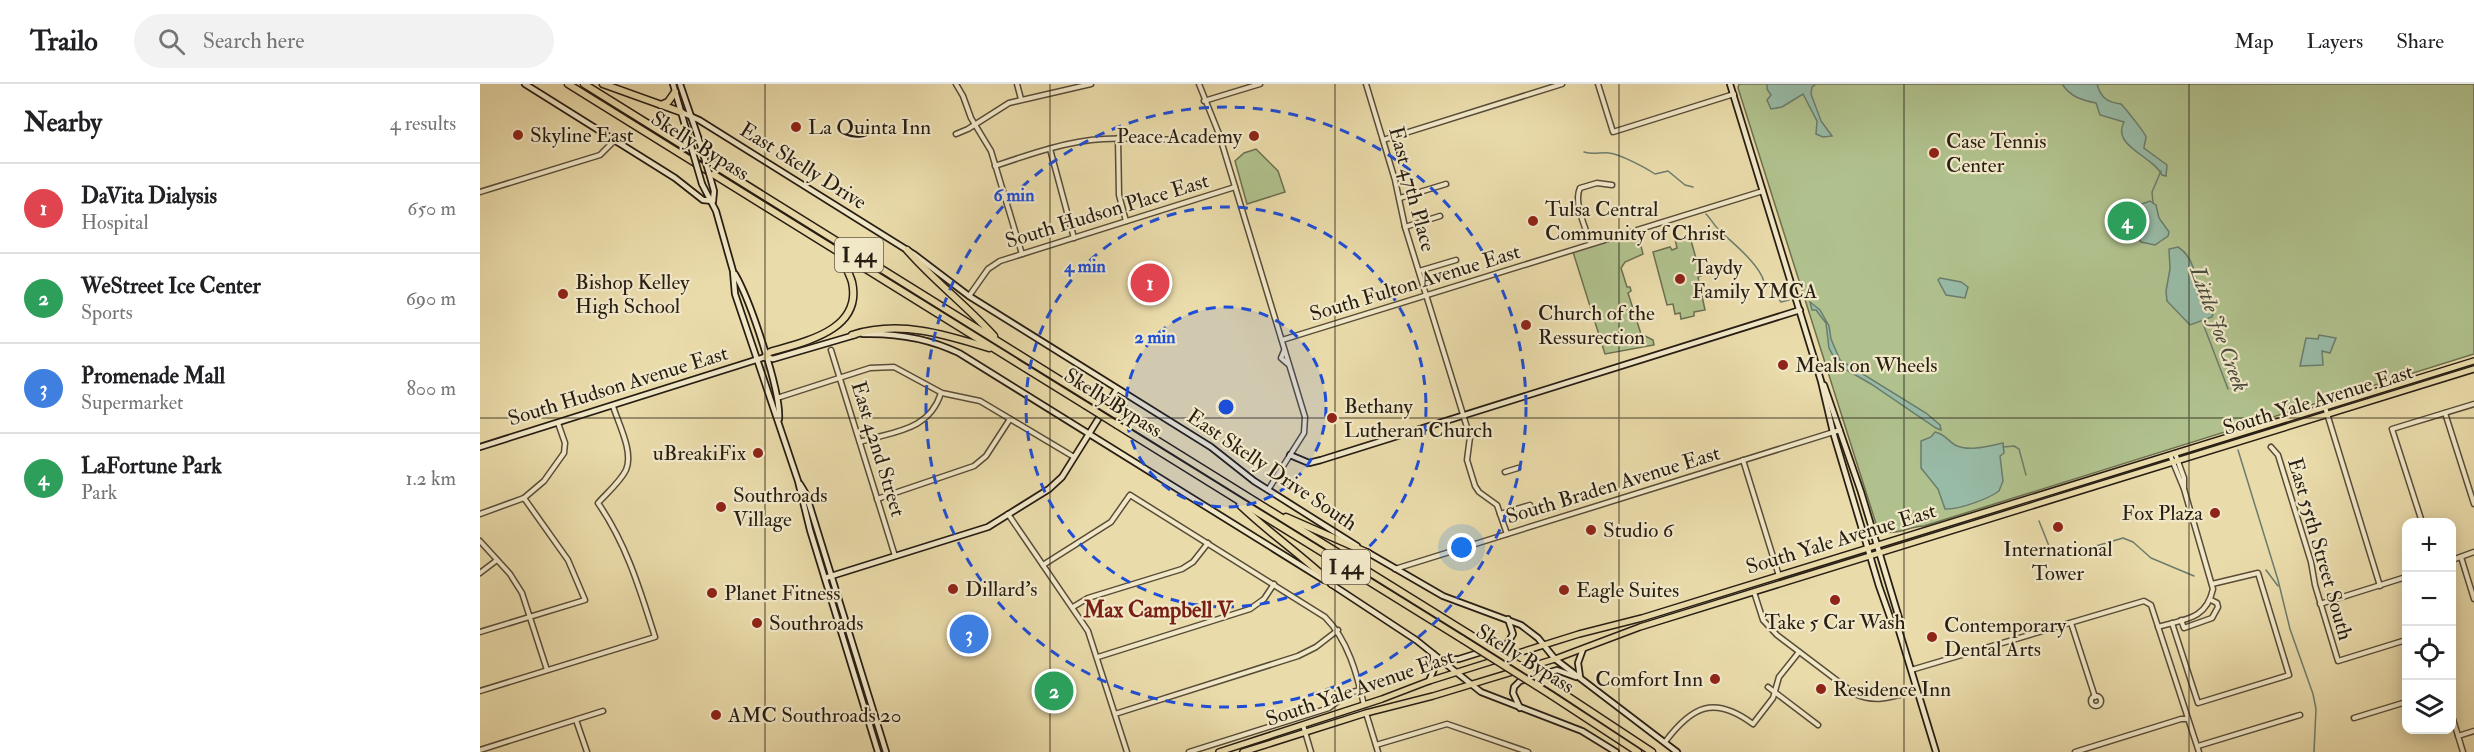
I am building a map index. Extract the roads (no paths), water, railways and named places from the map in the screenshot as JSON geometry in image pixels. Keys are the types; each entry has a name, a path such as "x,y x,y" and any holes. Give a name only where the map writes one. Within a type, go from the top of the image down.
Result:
{"highway":[{"name":"Skelly Bypass","path":"568,84 1462,639 1638,752"},
{"name":"Skelly Bypass","path":"584,84 1469,634 1652,752"},
{"path":"603,84 681,112"},
{"path":"662,105 668,102 675,92"},
{"path":"907,250 1001,343"},
{"path":"765,357 770,352 824,335 845,317 851,305 853,291 851,278 838,252"},
{"path":"852,335 882,329 922,329 999,351"},
{"path":"1231,496 1264,529 1314,567 1332,584"},
{"path":"1265,507 1368,553"}],"main road":[{"path":"525,84 675,178 703,200 712,201"},
{"path":"673,84 702,184 712,201 733,271 735,294 756,360 772,409 779,419 799,482 806,494 886,752"},
{"path":"680,84 714,191 712,201"},
{"path":"1730,84 1800,310 1870,556 1891,620 1897,624"},
{"name":"East Skelly Drive","path":"681,112 907,250"},
{"name":"East Skelly Drive South","path":"907,250 969,296 1211,447 1268,490 1394,569 1454,601 1508,619 1528,630 1555,659 1677,752"},
{"path":"733,271 745,291 780,406 779,419"},
{"path":"1290,455 1305,462 1314,462 1800,310"},
{"path":"765,357 773,359 852,335 907,336 944,345 1332,584 1416,640 1470,685 1488,696 1582,731 1616,752"},
{"name":"South Hudson Avenue East","path":"480,447 765,357"},
{"name":"South Yale Avenue East","path":"1219,752 1544,645 1638,620 2474,361"},
{"name":"South Yale Avenue East","path":"1243,752 1366,713 1555,659 1640,627 2474,369"},
{"path":"1821,381 1828,392 1878,545 1899,618 1897,624 1936,752"},
{"path":"825,578 982,529 1055,484 1117,389"},
{"path":"799,482 800,495 878,752"},
{"path":"1779,576 1781,583"},
{"path":"1700,600 1702,608"},
{"path":"1439,660 1459,659 1507,644 1513,634 1508,619"},
{"path":"1638,620 1640,627"},
{"path":"1625,623 1628,632"},
{"path":"845,645 852,643"},
{"path":"1582,650 1578,663 1582,679"},
{"path":"1429,681 1434,669 1433,654"},
{"path":"1520,708 1513,693 1520,681 1557,670 1582,679"},
{"path":"1364,705 1366,713"},
{"path":"873,734 879,729"},
{"path":"873,734 881,735"},
{"path":"1252,742 1254,749"}],"street":[{"path":"956,84 969,113 988,145 1022,254"},
{"path":"1017,84 1021,99"},
{"path":"956,134 1005,104 1074,86 1091,84"},
{"path":"1199,84 1219,134 1282,340 1284,351 1281,358 1288,364 1306,420 1304,433 1268,490"},
{"path":"1204,101 1260,84"},
{"name":"East 47th Place","path":"1366,84 1400,198 1405,227 1470,436 1467,460 1473,481 1479,492 1494,501 1507,534"},
{"path":"1383,140 1562,84"},
{"path":"1598,84 1613,132 1734,94"},
{"path":"995,166 1050,149 1094,140 1197,138 1219,134"},
{"path":"1118,138 1119,195 1126,221"},
{"path":"480,192 600,155 615,140"},
{"path":"1050,149 1074,237"},
{"path":"1591,244 1579,205 1578,193 1580,188 1597,183 1612,185"},
{"path":"1400,198 1446,184"},
{"name":"South Hudson Place East","path":"969,296 991,265 1235,187"},
{"name":"South Fulton Avenue East","path":"1282,340 1763,190"},
{"path":"1405,227 1440,216"},
{"path":"1419,271 1456,260"},
{"name":"East 42nd Street","path":"831,350 895,556"},
{"path":"777,398 870,368 888,366 903,371 942,393 974,398 1074,457"},
{"path":"860,442 923,422 934,411 942,393"},
{"path":"2421,518 2392,429 2474,404"},
{"path":"480,691 655,637 630,557 598,503 622,475 628,459 613,406"},
{"path":"2325,407 2380,585"},
{"path":"2445,413 2474,504"},
{"path":"878,499 974,466 986,456 1010,418"},
{"path":"480,514 524,498 544,481 562,458 565,443 558,423"},
{"name":"South Braden Avenue East","path":"1394,569 1841,430"},
{"name":"East 55th Street South","path":"2271,447 2278,455 2311,562 2320,604 2338,662 2402,641"},
{"path":"2158,627 2198,615 2210,600 2212,584 2173,454"},
{"path":"1743,460 1779,576"},
{"path":"1505,472 1518,468"},
{"path":"1043,565 1111,522 1130,495 1325,616 1338,630 1345,643 1364,705"},
{"path":"480,632 585,600 564,554 524,498"},
{"path":"1500,514 1530,505"},
{"path":"1008,514 1088,631 1127,752"},
{"path":"480,541 517,584 531,617 547,670"},
{"path":"1073,607 1088,598 1182,569 1192,562 1208,543"},
{"path":"2456,558 2474,552"},
{"path":"2461,557 2474,599"},
{"path":"480,573 497,560"},
{"path":"2172,623 2198,703 2289,675 2258,573 2212,584"},
{"path":"2320,604 2402,578"},
{"path":"1098,657 1250,609 1264,599 1274,584"},
{"path":"1754,592 1767,625 1799,652 1864,698 1885,699 1917,690"},
{"path":"2181,620 2184,628 2212,618 2218,607 2217,603 2210,600"},
{"path":"1911,670 2144,601 2148,602 2199,752"},
{"path":"2071,623 2095,697"},
{"path":"1115,714 1298,656 1316,647 1338,630"},
{"path":"1665,742 1680,722 1703,709 1719,707 1731,709 1753,724 1773,698 1779,677 1799,652"},
{"path":"1768,687 1818,725"},
{"name":"South Yale Avenue East","path":"1189,752 1329,708 1348,693 1360,690"},
{"path":"2354,718 2402,703"},
{"path":"480,750 603,711"},
{"path":"1366,713 1378,752"},
{"path":"2198,746 2300,715"},
{"path":"2075,752 2187,719"},
{"path":"576,720 586,752"},
{"path":"1376,745 1447,724 1528,752"},
{"path":"1303,725 1311,752"},
{"path":"2456,730 2463,752"},
{"path":"2458,735 2474,731"}],"waterway":[{"name":"Little Joe Creek","path":"1584,152 1614,154 1655,174 1668,171 1685,185 1693,187"},
{"name":"Little Joe Creek","path":"2153,203 2152,192 2161,171"},
{"name":"Little Joe Creek","path":"1706,214 1752,262 1762,275 1764,282 1770,286 1781,302 1789,300"},
{"name":"Little Joe Creek","path":"2202,321 2228,389"},
{"name":"Little Joe Creek","path":"2003,447 2014,446 2019,449 2026,475"},
{"name":"Little Joe Creek","path":"2238,450 2278,580 2290,629 2313,694 2316,709 2314,752"},
{"name":"Little Joe Creek","path":"2039,521 2053,556 2059,557 2123,538 2133,542 2151,558 2194,576"},
{"name":"Little Joe Creek","path":"2266,570 2278,586"}],"place":[{"name":"La Quinta Inn","path":"796,127"},
{"name":"Skyline East","path":"518,135"},
{"name":"Peace Academy","path":"1254,136"},
{"name":"Case Tennis Center","path":"1934,153"},
{"name":"Tulsa Central Community of Christ","path":"1533,221"},
{"name":"LaFortune Park","path":"2127,221"},
{"name":"Taydy Family YMCA","path":"1680,279"},
{"name":"DaVita Dialysis","path":"1150,283"},
{"name":"Bishop Kelley High School","path":"563,294"},
{"name":"Church of the Ressurection","path":"1526,325"},
{"name":"Meals on Wheels","path":"1783,365"},
{"name":"Bethany Lutheran Church","path":"1332,418"},
{"name":"uBreakiFix","path":"758,453"},
{"name":"Southroads Village","path":"721,507"},
{"name":"Fox Plaza","path":"2215,513"},
{"name":"International Tower","path":"2058,527"},
{"name":"Studio 6","path":"1591,530"},
{"name":"Dillard's","path":"953,589"},
{"name":"Eagle Suites","path":"1564,590"},
{"name":"Planet Fitness","path":"712,593"},
{"name":"Take 5 Car Wash","path":"1835,600"},
{"name":"Southroads","path":"757,623"},
{"name":"Promenade Mall","path":"969,634"},
{"name":"Contemporary Dental Arts","path":"1932,637"},
{"name":"Comfort Inn","path":"1715,679"},
{"name":"Residence Inn","path":"1821,689"},
{"name":"WeStreet Ice Center","path":"1054,691"},
{"name":"AMC Southroads 20","path":"716,715"}],"district":[{"name":"Max Campbell V","path":"1158,610"}]}
